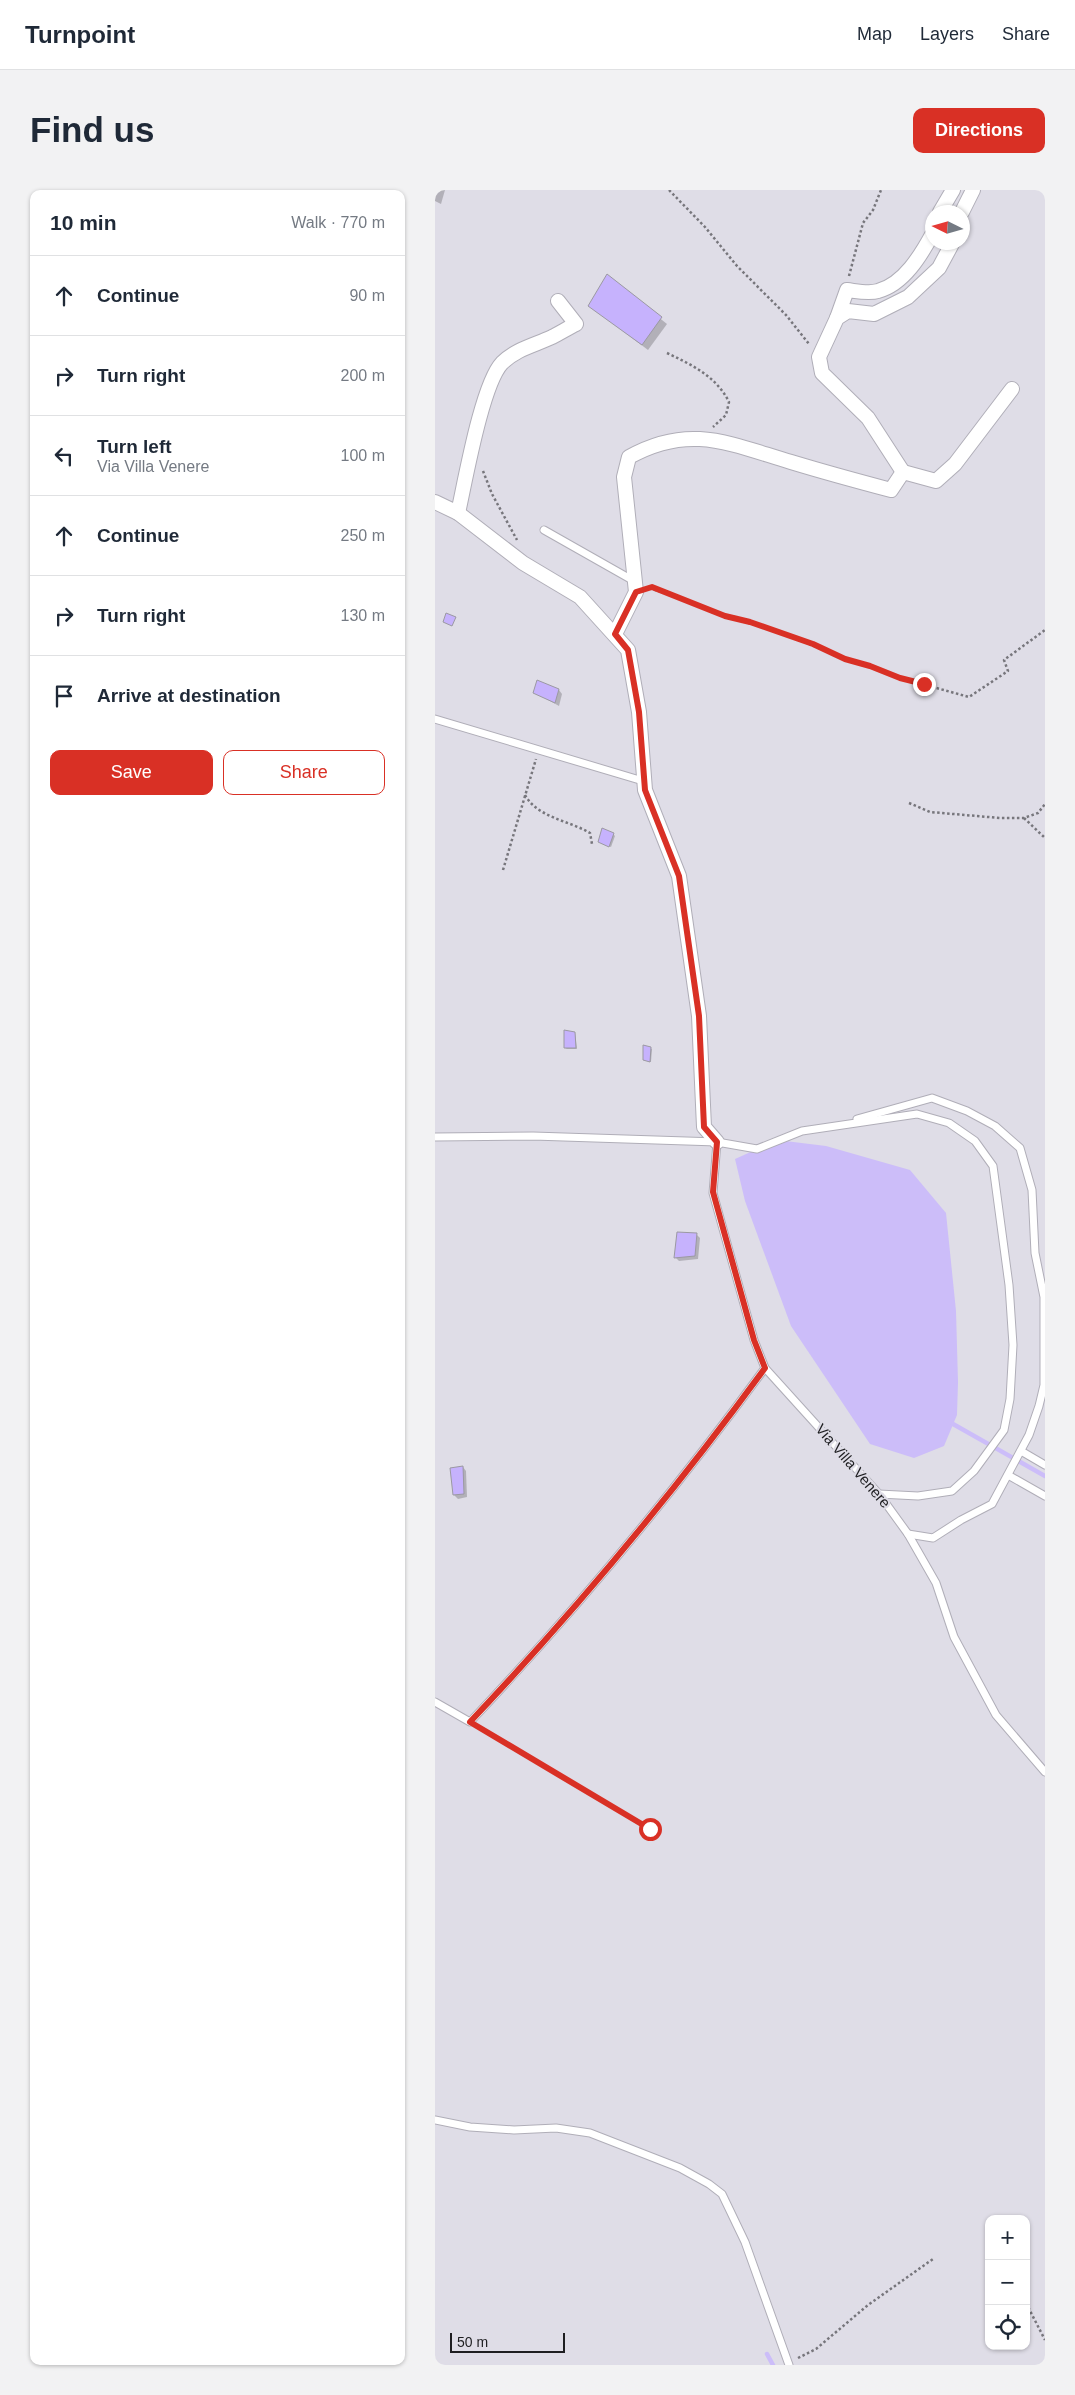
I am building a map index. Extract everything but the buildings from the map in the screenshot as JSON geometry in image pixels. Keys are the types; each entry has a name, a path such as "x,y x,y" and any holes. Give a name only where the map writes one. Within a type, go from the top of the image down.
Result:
{"street":[{"path":"944,205 953,190"},
{"path":"966,205 973,190"},
{"path":"925,247 918,260 896,283 877,292 847,290 837,318 819,357 822,373 868,418 903,472 936,481 955,464 1012,389"},
{"path":"837,318 848,311 875,314 907,297 939,268 949,250"},
{"path":"458,514 479,419 501,364 513,354 576,324 558,301"},
{"path":"615,634 635,586 624,477 629,457 643,449 666,441 704,438 759,451 891,490 903,472"},
{"path":"435,502 458,514 523,563 580,596 628,650 639,712 643,780 679,876 699,1016 704,1127 717,1142"}],"lane":[{"path":"544,530 635,586"},
{"path":"435,719 538,751 643,780"},
{"path":"840,1125 889,1109 932,1098 967,1111 995,1126 1020,1148 1032,1190 1035,1253 1044,1297 1045,1358 1044,1385 1029,1435 992,1504 961,1520 933,1538 908,1534"},
{"path":"435,1137 533,1136 717,1142 757,1149 802,1131 917,1114 949,1123 975,1141 993,1166 1009,1285 1013,1344 1010,1399 1005,1430 974,1471 952,1491 918,1496 879,1494"},
{"name":"Via Villa Venere","path":"717,1142 713,1192 754,1340 765,1368 879,1494 908,1534 936,1583 954,1637 996,1715 1045,1772"},
{"path":"435,1702 470,1722 523,1666 627,1543 725,1422 765,1368"},
{"path":"1020,1452 1045,1465"},
{"path":"1008,1475 1045,1496"},
{"path":"435,2120 470,2127 514,2130 556,2128 590,2133 680,2168 709,2184 721,2194 745,2242 788,2364"}],"path":[{"path":"669,190 705,227 737,266 786,316 819,357"},
{"path":"847,290 851,264 863,223 873,210 881,190"},
{"path":"667,353 711,378 723,389 729,402 726,415 704,438"},
{"path":"481,467 492,494 520,545"},
{"path":"635,586 652,587 725,616 750,622 813,644 845,659 870,666 900,678 969,697 1008,671 1005,660 1045,628"},
{"path":"503,870 538,751"},
{"path":"525,795 531,804 540,810 589,833 592,844"},
{"path":"909,803 930,812 953,815 1024,818 1038,813 1045,804"},
{"path":"1024,818 1045,838"},
{"path":"470,1722 650,1829"},
{"path":"788,2364 816,2349 868,2305 933,2259"},
{"path":"1027,2305 1045,2340"}],"shaded area":[{"path":"777,1140 826,1146 910,1170 946,1213 956,1311 958,1382 957,1415 944,1446 914,1458 870,1444 791,1326 745,1201 735,1159"}],"waterway":[{"path":"953,1424 1045,1476"},
{"path":"767,2354 773,2365"}],"route":[{"path":"650,1829 470,1722 523,1666 627,1543 725,1422 765,1368 754,1340 713,1192 717,1142 704,1127 704,1093 699,1016 679,876 645,790 639,712 628,650 615,634 636,592 652,587 725,616 750,622 813,644 845,659 870,666 900,678 924,684"}]}
